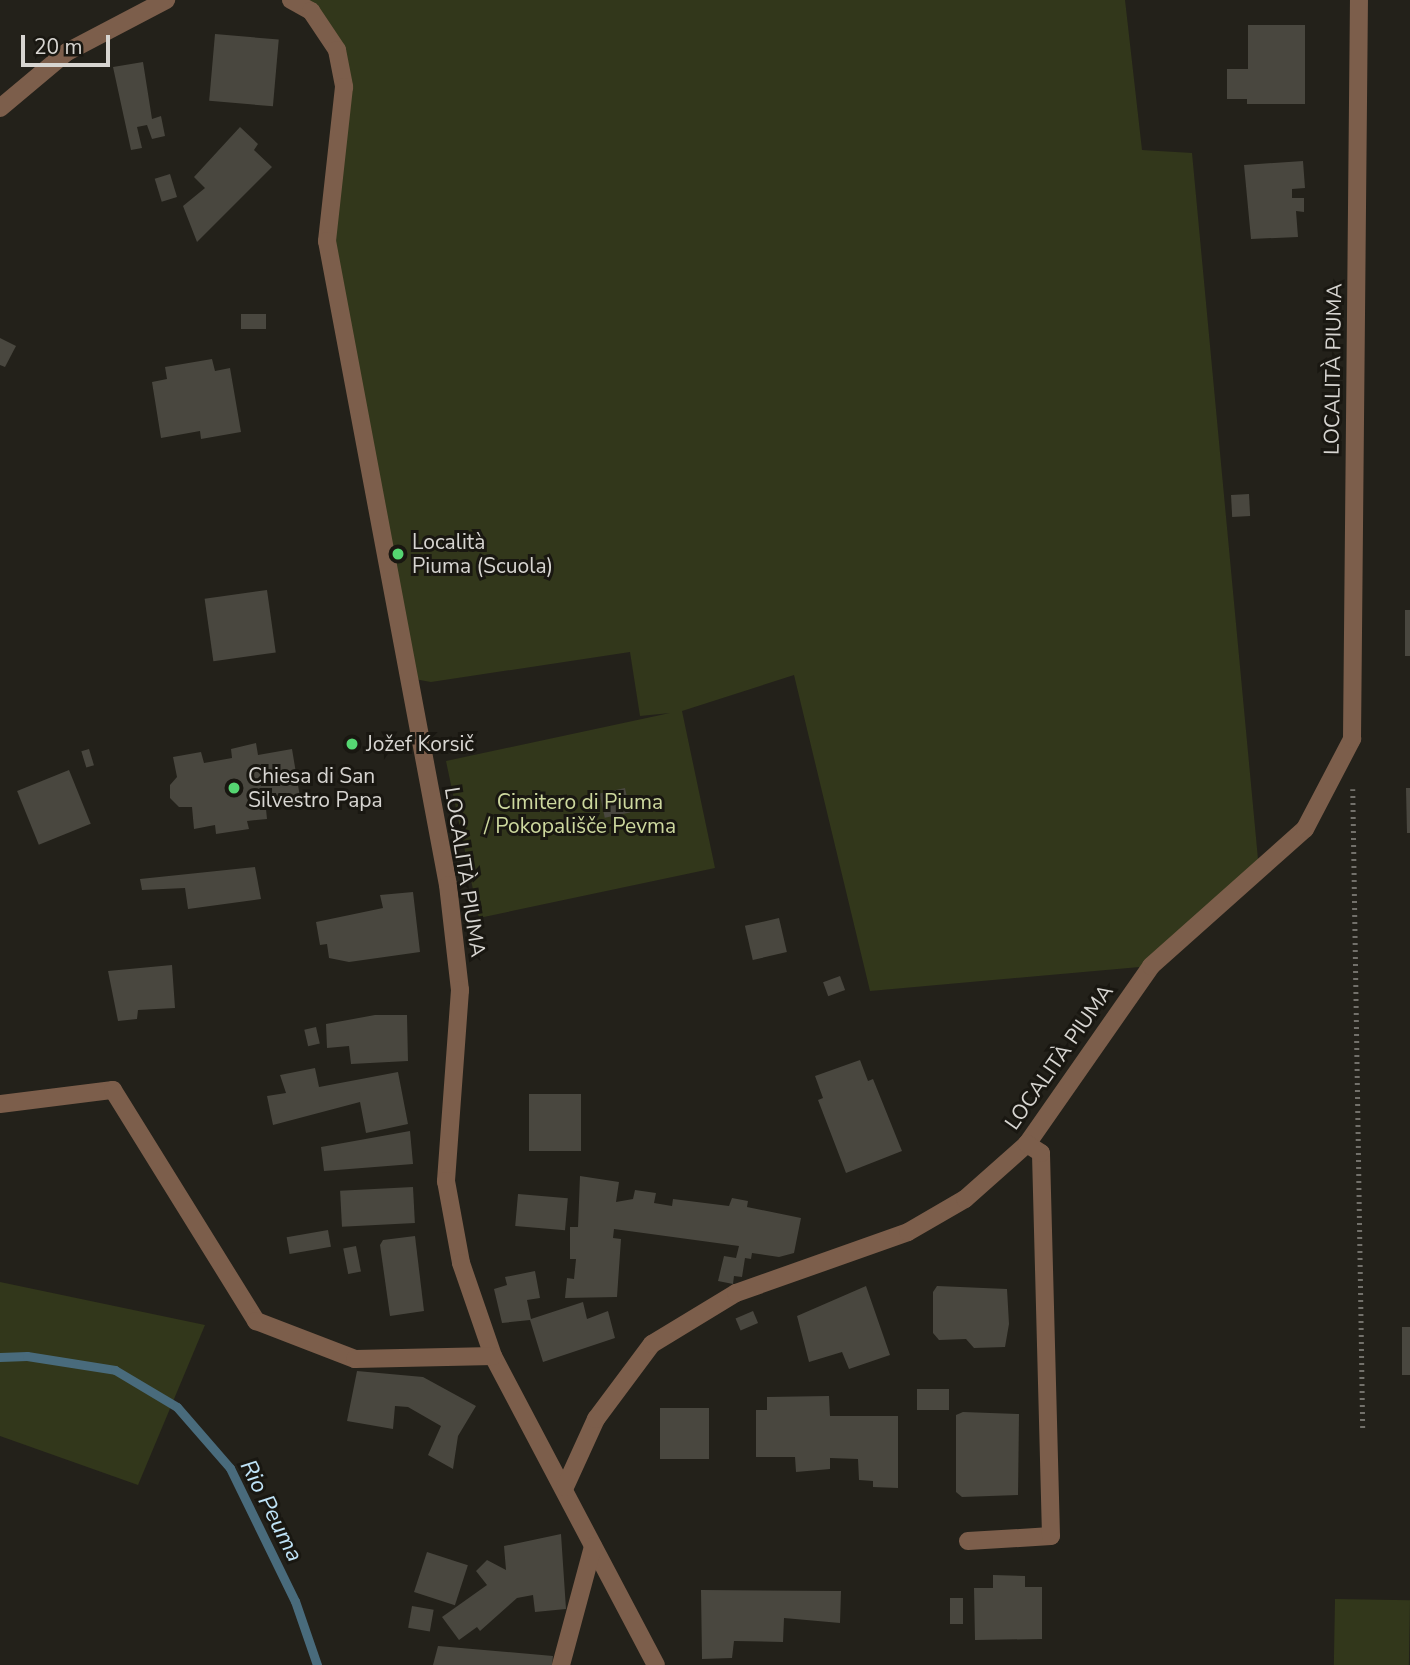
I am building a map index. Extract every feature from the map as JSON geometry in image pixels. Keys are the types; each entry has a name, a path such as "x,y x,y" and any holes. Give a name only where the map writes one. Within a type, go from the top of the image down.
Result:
{"street":[{"path":"0,108 67,52 166,0"},
{"name":"LOCALITÀ PIUMA","path":"290,0 311,11 337,50 344,87 329,195 331,283 448,884 460,990 446,1181 461,1263 493,1356 565,1487 656,1665"},
{"name":"LOCALITÀ PIUMA","path":"565,1487 596,1419 652,1344 736,1293 908,1231 965,1199 1027,1144 1151,966 1305,829 1352,739 1359,0"},
{"path":"0,1104 113,1090 256,1321 355,1359 493,1356"},
{"path":"968,1541 1051,1536 1041,1153 1027,1144"},
{"path":"561,1665 593,1546"}],"path":[{"path":"1353,781 1363,1432"}],"green space":[{"name":"Cimitero di Piuma / Pokopališče Pevma","path":"291,0 1125,0 1142,150 1192,153 1259,870 1151,966 870,991 794,675 682,711 715,868 479,918 446,761 670,713 640,716 630,652 431,682 409,678 331,283 344,86 337,50"},
{"path":"0,1282 205,1325 138,1485 0,1436"},
{"path":"1335,1599 1410,1600 1409,1665 1334,1665"}],"building":[{"path":"1248,25 1305,25 1305,104 1247,104 1247,99 1227,99 1227,69 1248,69"},
{"path":"215,34 279,40 273,106 209,101"},
{"path":"143,62 152,119 161,116 165,136 152,139 147,125 137,127 142,148 131,150 113,67"},
{"path":"240,127 258,144 254,150 272,167 197,242 183,206 205,188 194,177"},
{"path":"1303,161 1305,188 1292,189 1292,198 1304,198 1304,212 1296,211 1298,237 1251,239 1244,165"},
{"path":"170,174 177,197 162,202 155,179"},
{"path":"241,314 266,314 266,329 241,329"},
{"path":"0,338 16,346 5,367 0,365"},
{"path":"212,359 215,371 230,368 241,432 201,439 200,431 161,438 152,382 167,379 165,367"},
{"path":"1249,494 1250,516 1232,517 1231,495"},
{"path":"267,590 276,652 213,661 205,599"},
{"path":"1405,610 1410,610 1410,656 1405,656"},
{"name":"Chiesa di San Silvestro Papa","path":"256,743 258,755 292,749 301,803 266,809 267,819 247,821 249,829 216,834 215,825 194,829 192,807 179,807 170,798 170,785 177,777 173,757 201,752 204,763 232,758 231,749"},
{"path":"89,749 94,765 86,768 81,751"},
{"path":"69,770 91,824 39,845 17,791"},
{"path":"625,788 630,812 605,818 600,793"},
{"path":"1406,788 1410,788 1410,833 1407,833"},
{"path":"255,867 261,899 188,909 185,888 142,890 140,879"},
{"path":"413,892 420,952 349,962 329,958 327,944 320,945 316,922 383,908 380,895"},
{"path":"779,918 787,952 753,960 745,926"},
{"path":"172,965 175,1008 138,1010 137,1019 118,1021 108,971"},
{"path":"840,976 845,990 828,996 823,982"},
{"path":"375,1015 407,1015 408,1061 351,1064 349,1046 327,1048 326,1024"},
{"path":"316,1027 320,1044 308,1046 304,1030"},
{"path":"860,1060 868,1081 873,1079 902,1151 846,1173 818,1100 823,1098 815,1076"},
{"path":"315,1068 319,1087 398,1072 408,1124 366,1133 360,1102 273,1125 267,1096 286,1093 280,1075"},
{"path":"529,1094 581,1094 581,1151 529,1151"},
{"path":"410,1131 413,1164 324,1171 321,1147"},
{"path":"580,1176 619,1182 616,1202 633,1199 635,1190 656,1193 654,1203 672,1206 673,1199 729,1206 732,1198 748,1201 747,1207 801,1218 794,1253 779,1257 752,1253 751,1259 745,1258 742,1277 734,1276 733,1284 718,1281 724,1256 736,1258 739,1246 614,1229 613,1238 621,1239 617,1297 565,1298 567,1278 574,1279 576,1259 570,1259 570,1227 578,1227"},
{"path":"413,1187 415,1223 342,1227 340,1191"},
{"path":"518,1194 568,1198 565,1230 515,1226"},
{"path":"328,1230 331,1247 290,1254 287,1237"},
{"path":"415,1236 424,1311 390,1316 380,1245 383,1240"},
{"path":"356,1246 361,1272 348,1274 343,1248"},
{"path":"535,1271 540,1298 527,1300 531,1319 583,1302 587,1319 608,1311 615,1338 543,1362 530,1320 502,1323 494,1289 507,1285 505,1277"},
{"path":"866,1286 890,1355 849,1369 842,1352 809,1362 797,1316"},
{"path":"937,1286 1007,1289 1009,1324 1005,1347 974,1348 966,1339 939,1340 933,1333 933,1292"},
{"path":"753,1311 758,1323 741,1330 736,1318"},
{"path":"1402,1327 1410,1327 1410,1375 1402,1375"},
{"path":"357,1371 423,1377 476,1406 458,1436 453,1469 428,1455 441,1426 408,1407 395,1406 393,1429 347,1421"},
{"path":"917,1389 949,1389 949,1410 917,1410"},
{"path":"829,1396 830,1416 898,1416 898,1488 873,1487 873,1481 859,1480 858,1459 830,1458 830,1469 796,1472 795,1457 756,1457 756,1410 767,1410 767,1397"},
{"path":"660,1408 709,1408 709,1459 660,1459"},
{"path":"963,1412 1019,1414 1018,1495 962,1497 956,1492 956,1415"},
{"path":"561,1534 566,1609 535,1612 533,1595 517,1598 480,1631 477,1627 459,1640 442,1617 487,1585 476,1571 487,1560 506,1570 504,1546"},
{"path":"427,1552 468,1565 455,1605 414,1592"},
{"path":"993,1575 1025,1576 1025,1587 1042,1587 1042,1639 975,1640 974,1588 993,1588"},
{"path":"701,1590 841,1591 840,1623 784,1618 783,1642 734,1641 732,1658 702,1659"},
{"path":"950,1598 963,1598 963,1624 950,1624"},
{"path":"412,1606 434,1610 430,1631 408,1628"},
{"path":"438,1646 553,1656 552,1665 433,1665"}],"waterway":[{"name":"Rio Peuma","path":"0,1357 27,1356 115,1370 177,1407 230,1468 295,1601 317,1665"}],"place":[{"name":"Località Piuma (Scuola)","path":"398,554"},
{"name":"Jožef Korsič","path":"352,744"},
{"name":"Chiesa di San Silvestro Papa","path":"234,788"}]}
